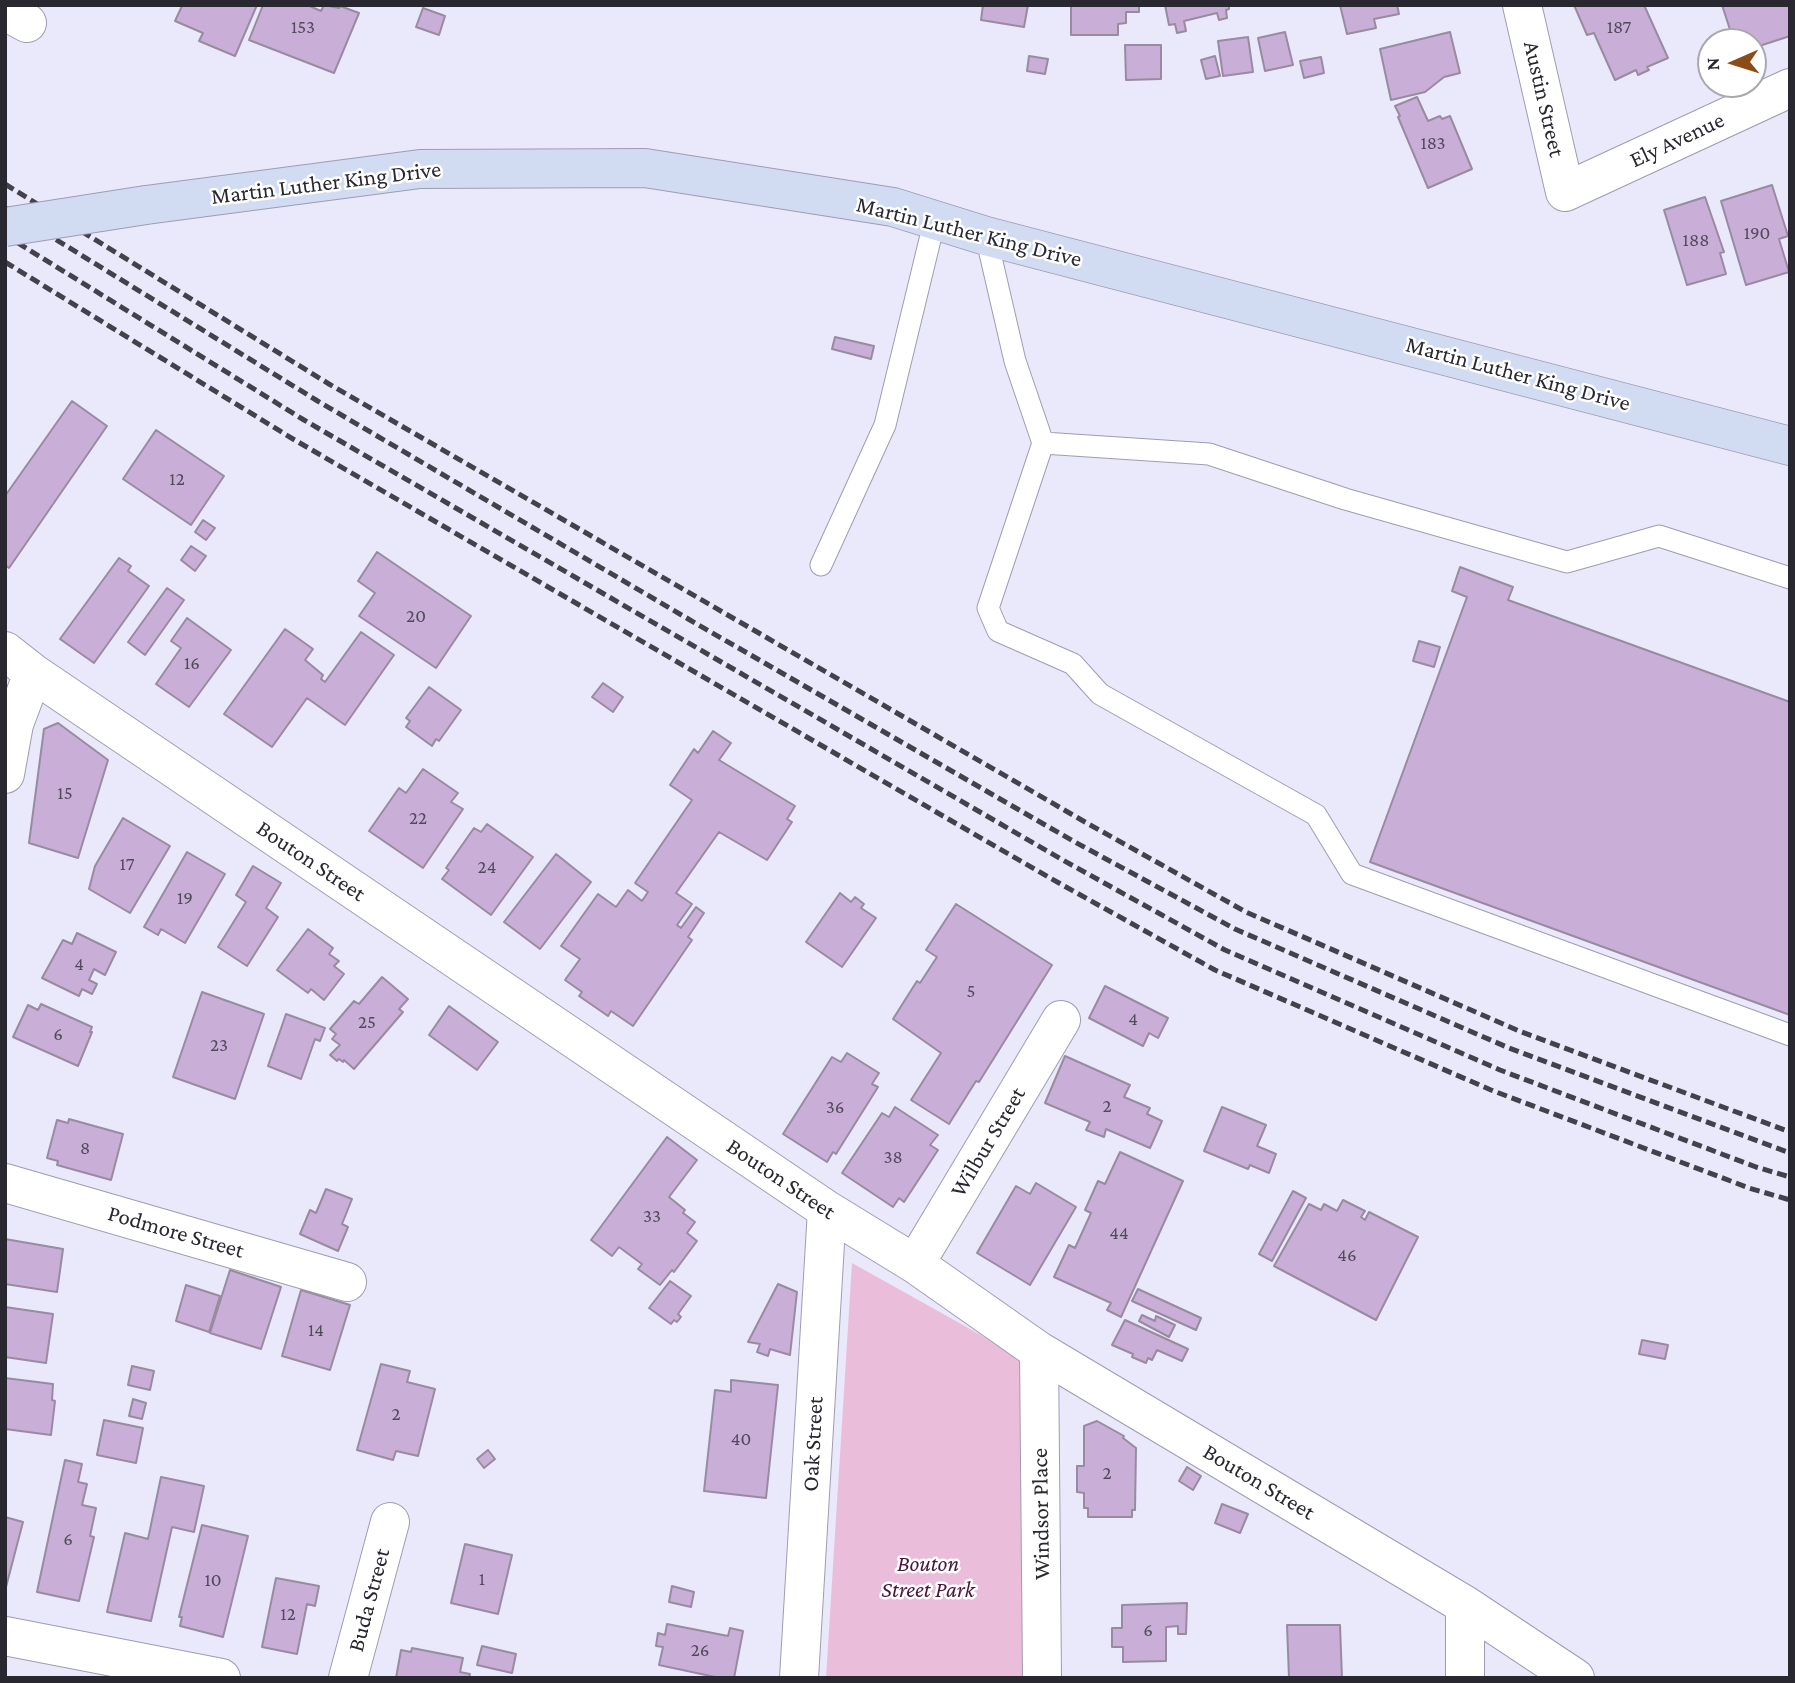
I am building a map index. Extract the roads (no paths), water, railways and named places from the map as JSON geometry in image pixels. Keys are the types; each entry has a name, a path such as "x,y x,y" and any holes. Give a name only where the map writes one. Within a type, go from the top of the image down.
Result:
{"main road":[{"name":"Martin Luther King Drive","path":"5,227 146,205 420,169 645,168 893,207 986,236 1790,446"}],"street":[{"name":"Austin Street","path":"1522,5 1565,192"},
{"name":"Ely Avenue","path":"1565,192 1790,88"},
{"path":"5,774 19,662"},
{"name":"Bouton Street","path":"19,662 1039,1351 1465,1605 1575,1678"},
{"name":"Wilbur Street","path":"915,1265 1061,1020"},
{"name":"Podmore Street","path":"5,1183 347,1282"},
{"name":"Oak Street","path":"799,1678 827,1210"},
{"name":"Windsor Place","path":"1039,1351 1042,1678"},
{"name":"Buda Street","path":"348,1678 390,1522"},
{"path":"1465,1605 1465,1678"},
{"path":"5,1636 221,1678"}],"lane":[{"path":"821,565 885,425 935,219"},
{"path":"986,236 1015,361 1043,443 988,608 998,631 1073,664 1100,694 1316,815 1352,874 1790,1035"},
{"path":"1043,443 1209,454 1345,499 1567,562 1659,536 1790,578"}],"railway":[{"path":"5,184 329,384 1085,822 1246,912 1519,1031 1790,1132"},
{"path":"5,208 316,400 690,620 1073,841 1235,929 1509,1048 1790,1153"},
{"path":"5,235 304,420 1061,859 1225,950 1500,1070 1756,1167 1790,1177"},
{"path":"5,262 293,439 1050,878 1215,970 1491,1090 1749,1188 1790,1200"}],"park label":[{"name":"Bouton Street Park","path":"928,1577"}]}
